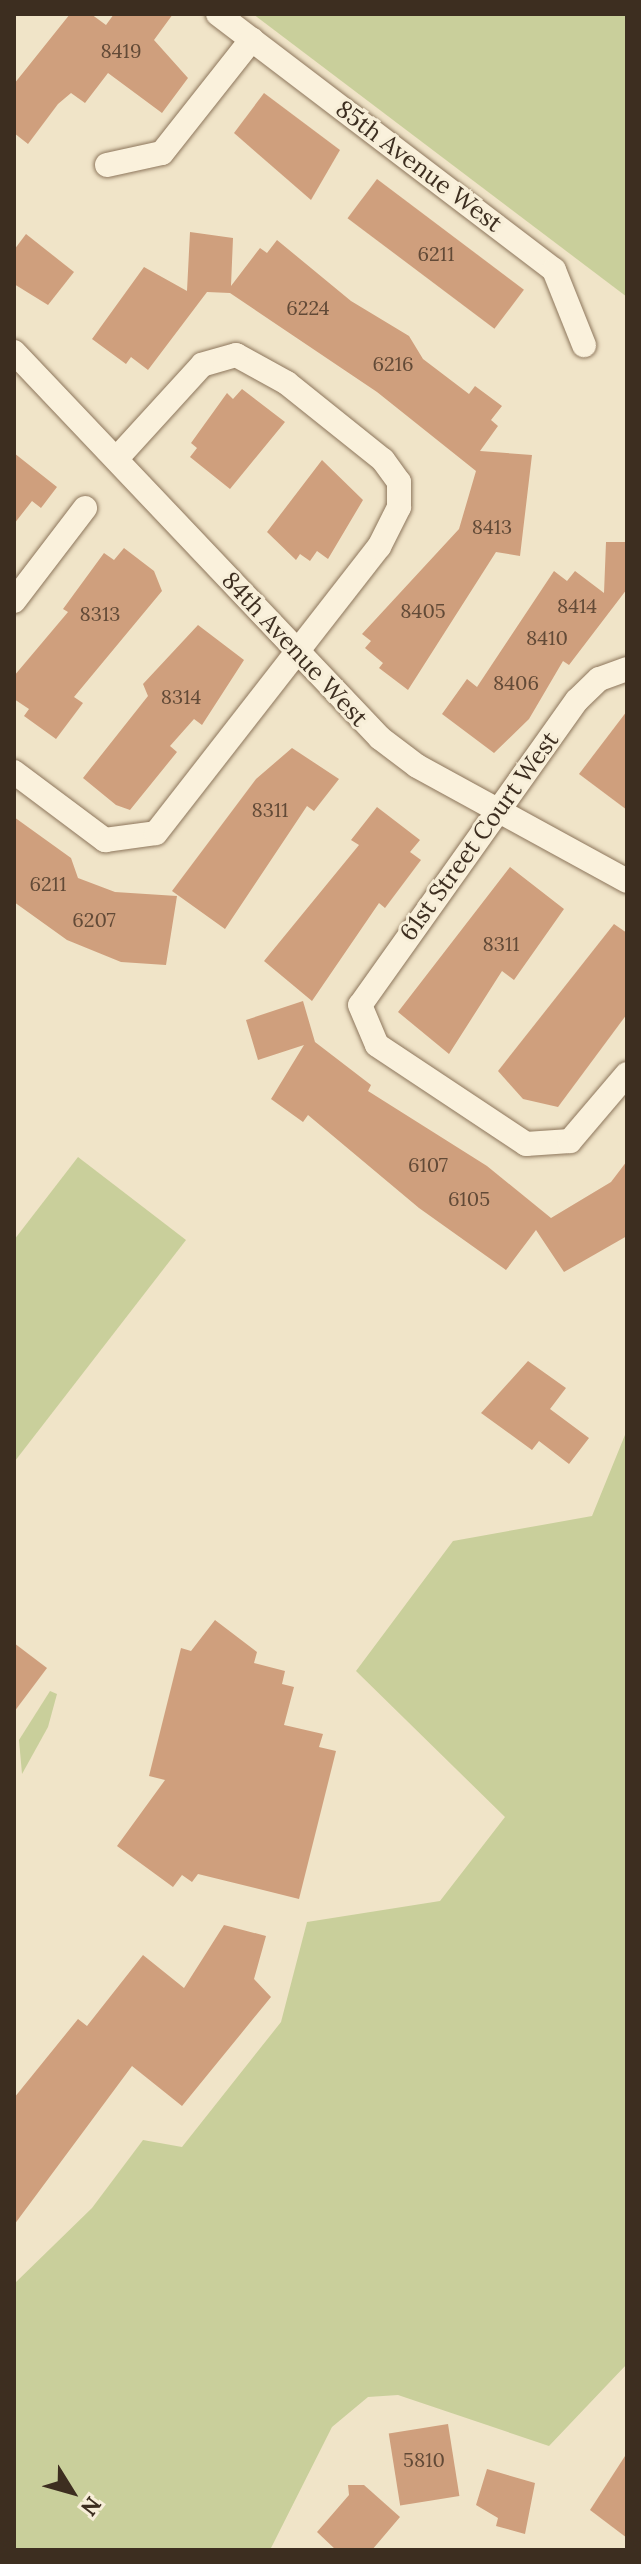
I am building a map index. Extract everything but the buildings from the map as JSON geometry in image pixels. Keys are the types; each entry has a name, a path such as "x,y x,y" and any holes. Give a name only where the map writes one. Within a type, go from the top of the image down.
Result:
{"street":[{"name":"85th Avenue West","path":"218,14 554,270 584,345"},
{"path":"107,165 162,153 252,39"},
{"name":"84th Avenue West","path":"14,352 118,457 297,653 395,750 627,881"},
{"path":"14,772 114,843 145,838 172,818 386,538 399,507 399,482 377,454 287,383 229,354 202,365 118,457"},
{"path":"14,601 85,508"},
{"name":"61st Street Court West","path":"622,670 577,700 367,990 361,1017 377,1045 418,1078 526,1144 558,1145 581,1132 627,1074"}],"green space":[{"path":"253,14 627,14 627,297"},
{"path":"78,1157 186,1240 15,1461 14,1240"},
{"path":"627,1430 627,2364 549,2446 398,2395 368,2397 332,2427 270,2550 14,2550 14,2284 92,2208 143,2140 182,2147 281,2022 307,1922 440,1901 505,1817 356,1671 453,1541 592,1516"},
{"path":"50,1691 57,1694 48,1727 22,1774 19,1740"}]}
